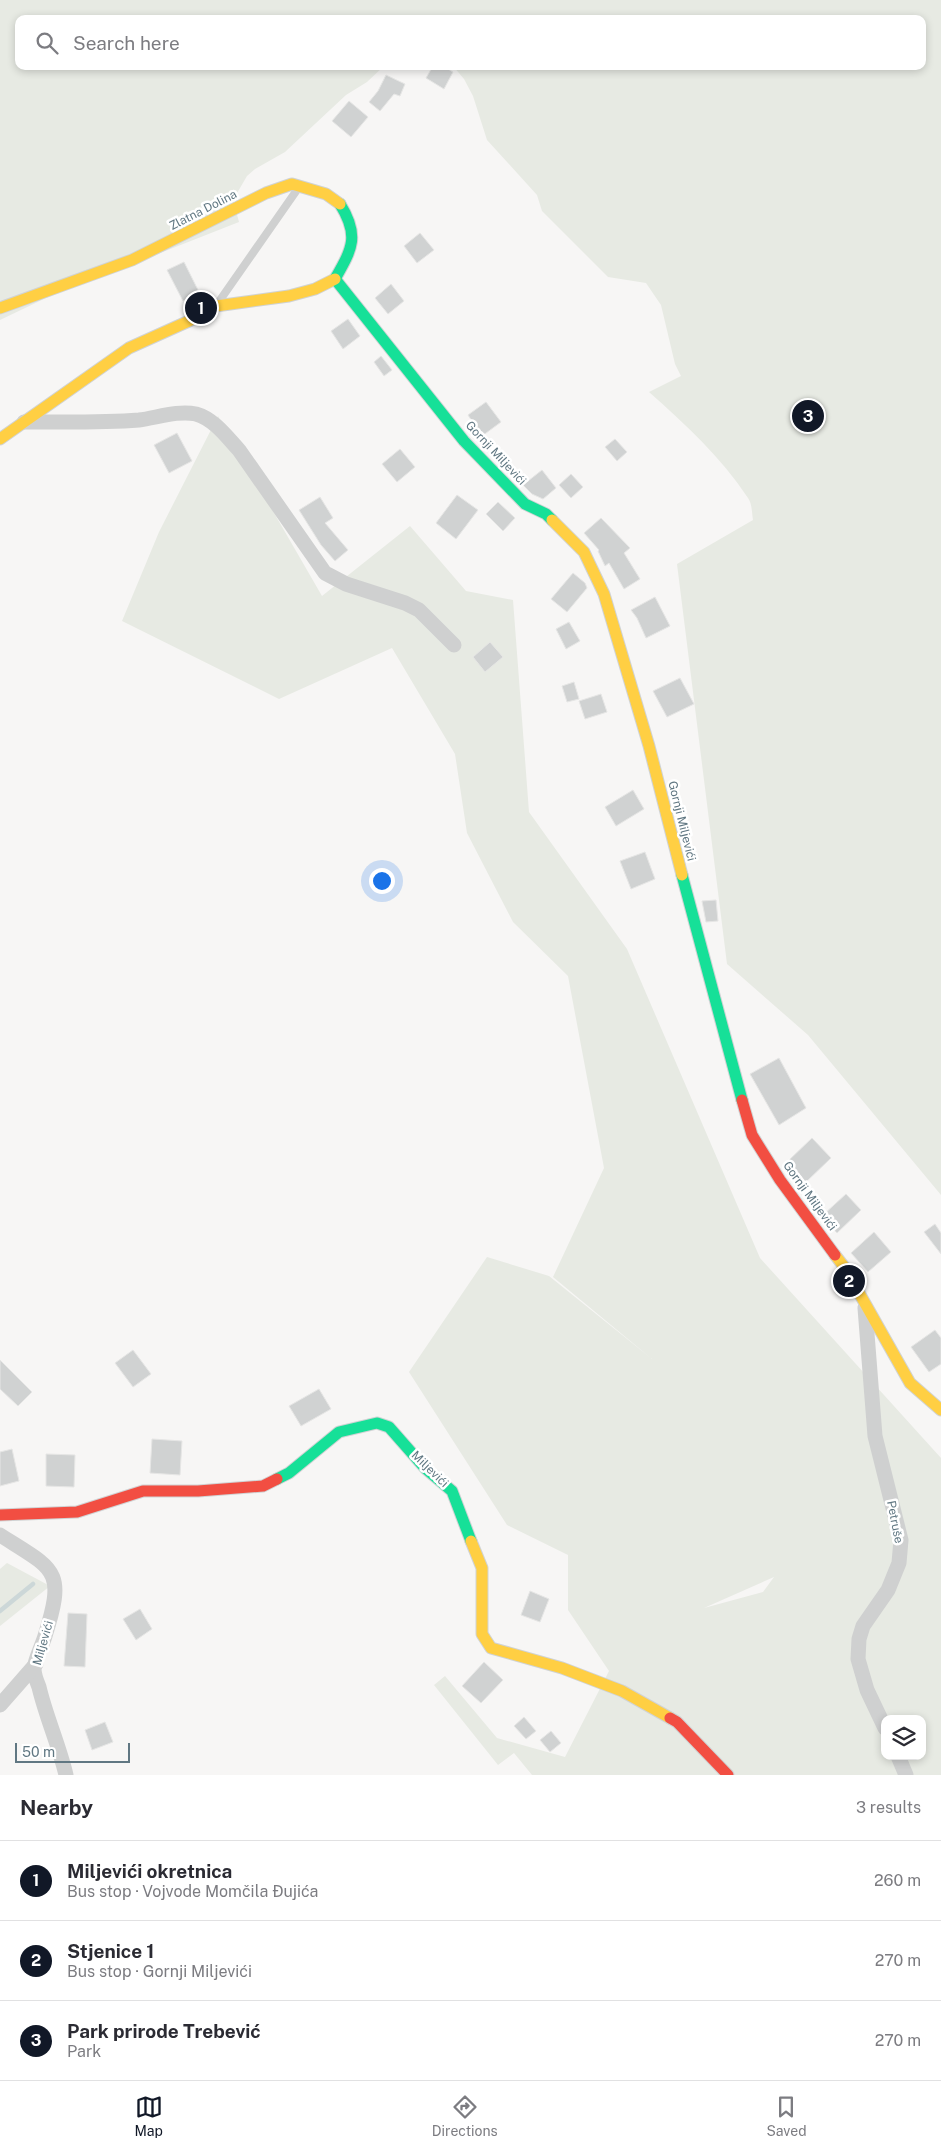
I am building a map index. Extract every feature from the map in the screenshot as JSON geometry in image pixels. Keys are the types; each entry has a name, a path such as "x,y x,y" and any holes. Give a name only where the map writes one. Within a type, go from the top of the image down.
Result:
{"street":[{"name":"Zlatna Dolina","path":"0,308 132,260 266,193 292,184 326,194 340,204 348,217 352,227 350,253 335,279"},
{"path":"0,439 129,348 189,321 216,306 289,296 315,289 335,279"},
{"name":"Gornji Miljevići","path":"335,279 464,441 525,504 546,514 584,552 604,594 649,746 700,947 752,1135 780,1180 846,1268 910,1383 941,1410"},
{"path":"24,422 138,420 178,414 195,414 209,420 224,432 239,450 311,556 326,573 346,584 405,603 419,610 454,645"},
{"name":"Petruše","path":"865,1302 874,1436 901,1540 899,1563 888,1590 863,1626 859,1639 858,1659 862,1674 867,1690 881,1720"},
{"name":"Miljevići","path":"0,1515 77,1512 143,1491 198,1491 263,1486 289,1473 339,1432 377,1423 389,1426 425,1468 452,1491 482,1568 482,1634 491,1648 562,1668 622,1691 676,1722 728,1775"},
{"name":"Miljevići","path":"0,1535 45,1565 54,1578 56,1585 54,1605 34,1668 42,1702 66,1775"},
{"path":"0,1705 36,1664"},
{"path":"900,1760 906,1775"}],"lane":[{"path":"216,306 300,185"}],"shaded area":[{"path":"0,0 941,0 941,1195 808,1035 727,964 677,564 753,520 752,509 748,498 738,483 715,455 649,392 681,376 675,364 661,305 646,283 608,277 542,211 537,195 487,140 473,96 464,79 456,70 926,70 926,15 15,15 15,70 380,70 367,82 346,95 285,152 255,169 247,176 233,200 239,222 46,298 0,320"},
{"path":"218,416 322,596 410,526 466,591 513,600 529,812 627,949 760,1258 941,1458 941,1775 532,1775 514,1753 498,1765 434,1685 445,1676 497,1738 565,1757 609,1671 568,1610 568,1555 507,1525 409,1372 487,1257 549,1276 652,1359 553,1277 604,1168 568,976 513,922 467,833 455,754 392,648 279,699 122,621 159,532","holes":["774,1577 763,1592 704,1608"]},
{"path":"7,1563 50,1586 0,1626 0,1569"}],"building":[{"path":"431,70 450,70 453,72 444,89 426,78"},
{"path":"386,75 405,84 400,96 394,94 380,111 369,102 378,91"},
{"path":"349,101 368,117 351,137 332,121"},
{"path":"420,233 434,250 417,263 404,246"},
{"path":"184,262 199,292 183,301 167,270"},
{"path":"391,284 404,301 388,314 375,298"},
{"path":"348,319 360,336 343,349 331,331"},
{"path":"381,356 392,370 384,376 374,362"},
{"path":"486,402 501,422 482,436 468,415"},
{"path":"177,433 192,461 169,473 154,445"},
{"path":"615,439 627,452 617,461 605,447"},
{"path":"400,449 415,467 397,482 382,464"},
{"path":"542,470 556,488 543,499 532,494 523,485"},
{"path":"571,474 583,487 571,498 559,485"},
{"path":"457,495 478,510 456,539 436,523"},
{"path":"320,497 333,518 325,523 348,550 335,561 321,545 299,510"},
{"path":"498,502 515,518 503,531 486,514"},
{"path":"601,518 630,548 624,553 640,579 624,589 609,563 605,566 599,550 584,533"},
{"path":"573,573 585,583 587,588 567,612 551,599"},
{"path":"655,597 670,626 646,638 637,618 631,610"},
{"path":"569,622 580,641 566,649 556,629"},
{"path":"490,642 503,657 485,672 473,657"},
{"path":"680,678 694,704 667,717 653,691"},
{"path":"574,682 579,699 567,702 562,686"},
{"path":"601,694 607,712 585,719 579,701"},
{"path":"633,790 644,809 616,826 605,807"},
{"path":"645,852 655,879 631,889 620,861"},
{"path":"716,900 718,921 706,922 702,901"},
{"path":"779,1058 806,1108 779,1125 750,1074"},
{"path":"812,1138 831,1158 806,1182 787,1162"},
{"path":"846,1194 861,1210 837,1233 822,1216"},
{"path":"935,1224 941,1233 941,1254 924,1232"},
{"path":"874,1232 891,1252 868,1272 851,1253"},
{"path":"935,1330 941,1338 941,1364 929,1372 911,1347"},
{"path":"133,1350 151,1374 133,1387 115,1363"},
{"path":"0,1360 32,1392 18,1406 0,1389"},
{"path":"319,1389 331,1409 301,1426 289,1406"},
{"path":"152,1439 182,1441 180,1475 150,1473"},
{"path":"12,1449 19,1481 0,1486 0,1452"},
{"path":"46,1454 75,1455 74,1487 46,1486"},
{"path":"530,1591 549,1599 540,1622 521,1615"},
{"path":"140,1609 152,1629 136,1640 123,1619"},
{"path":"68,1613 87,1614 85,1667 64,1666"},
{"path":"484,1662 503,1680 481,1703 462,1686"},
{"path":"524,1717 536,1731 526,1739 514,1726"},
{"path":"105,1722 113,1742 92,1750 85,1730"},
{"path":"551,1731 561,1743 550,1752 540,1740"}],"waterway":[{"path":"0,1611 33,1584"}],"traffic: fast":[{"path":"335,279 346,259 352,234 340,204"},
{"path":"335,279 464,441 525,504 546,514 552,520"},
{"path":"682,875 742,1100"},
{"path":"277,1479 289,1473 339,1432 377,1423 389,1427 425,1468 452,1491 471,1541"}],"traffic: slow":[{"path":"0,308 132,260 266,193 292,184 326,194 340,204"},
{"path":"0,439 129,348 189,321 216,306 289,296 315,289 335,279"},
{"path":"552,520 584,552 604,594 649,746 682,875"},
{"path":"835,1255 845,1268 910,1383 941,1410"},
{"path":"471,1541 482,1568 482,1634 491,1648 562,1668 622,1691 670,1718"}],"traffic: jam":[{"path":"742,1100 752,1135 780,1180 835,1255"},
{"path":"0,1515 77,1512 143,1491 198,1491 263,1486 277,1479"},
{"path":"670,1718 677,1722 728,1775"}],"place":[{"name":"Miljevići okretnica","path":"201,308"},
{"name":"Park prirode Trebević","path":"808,416"},
{"name":"Stjenice 1","path":"849,1281"}]}
